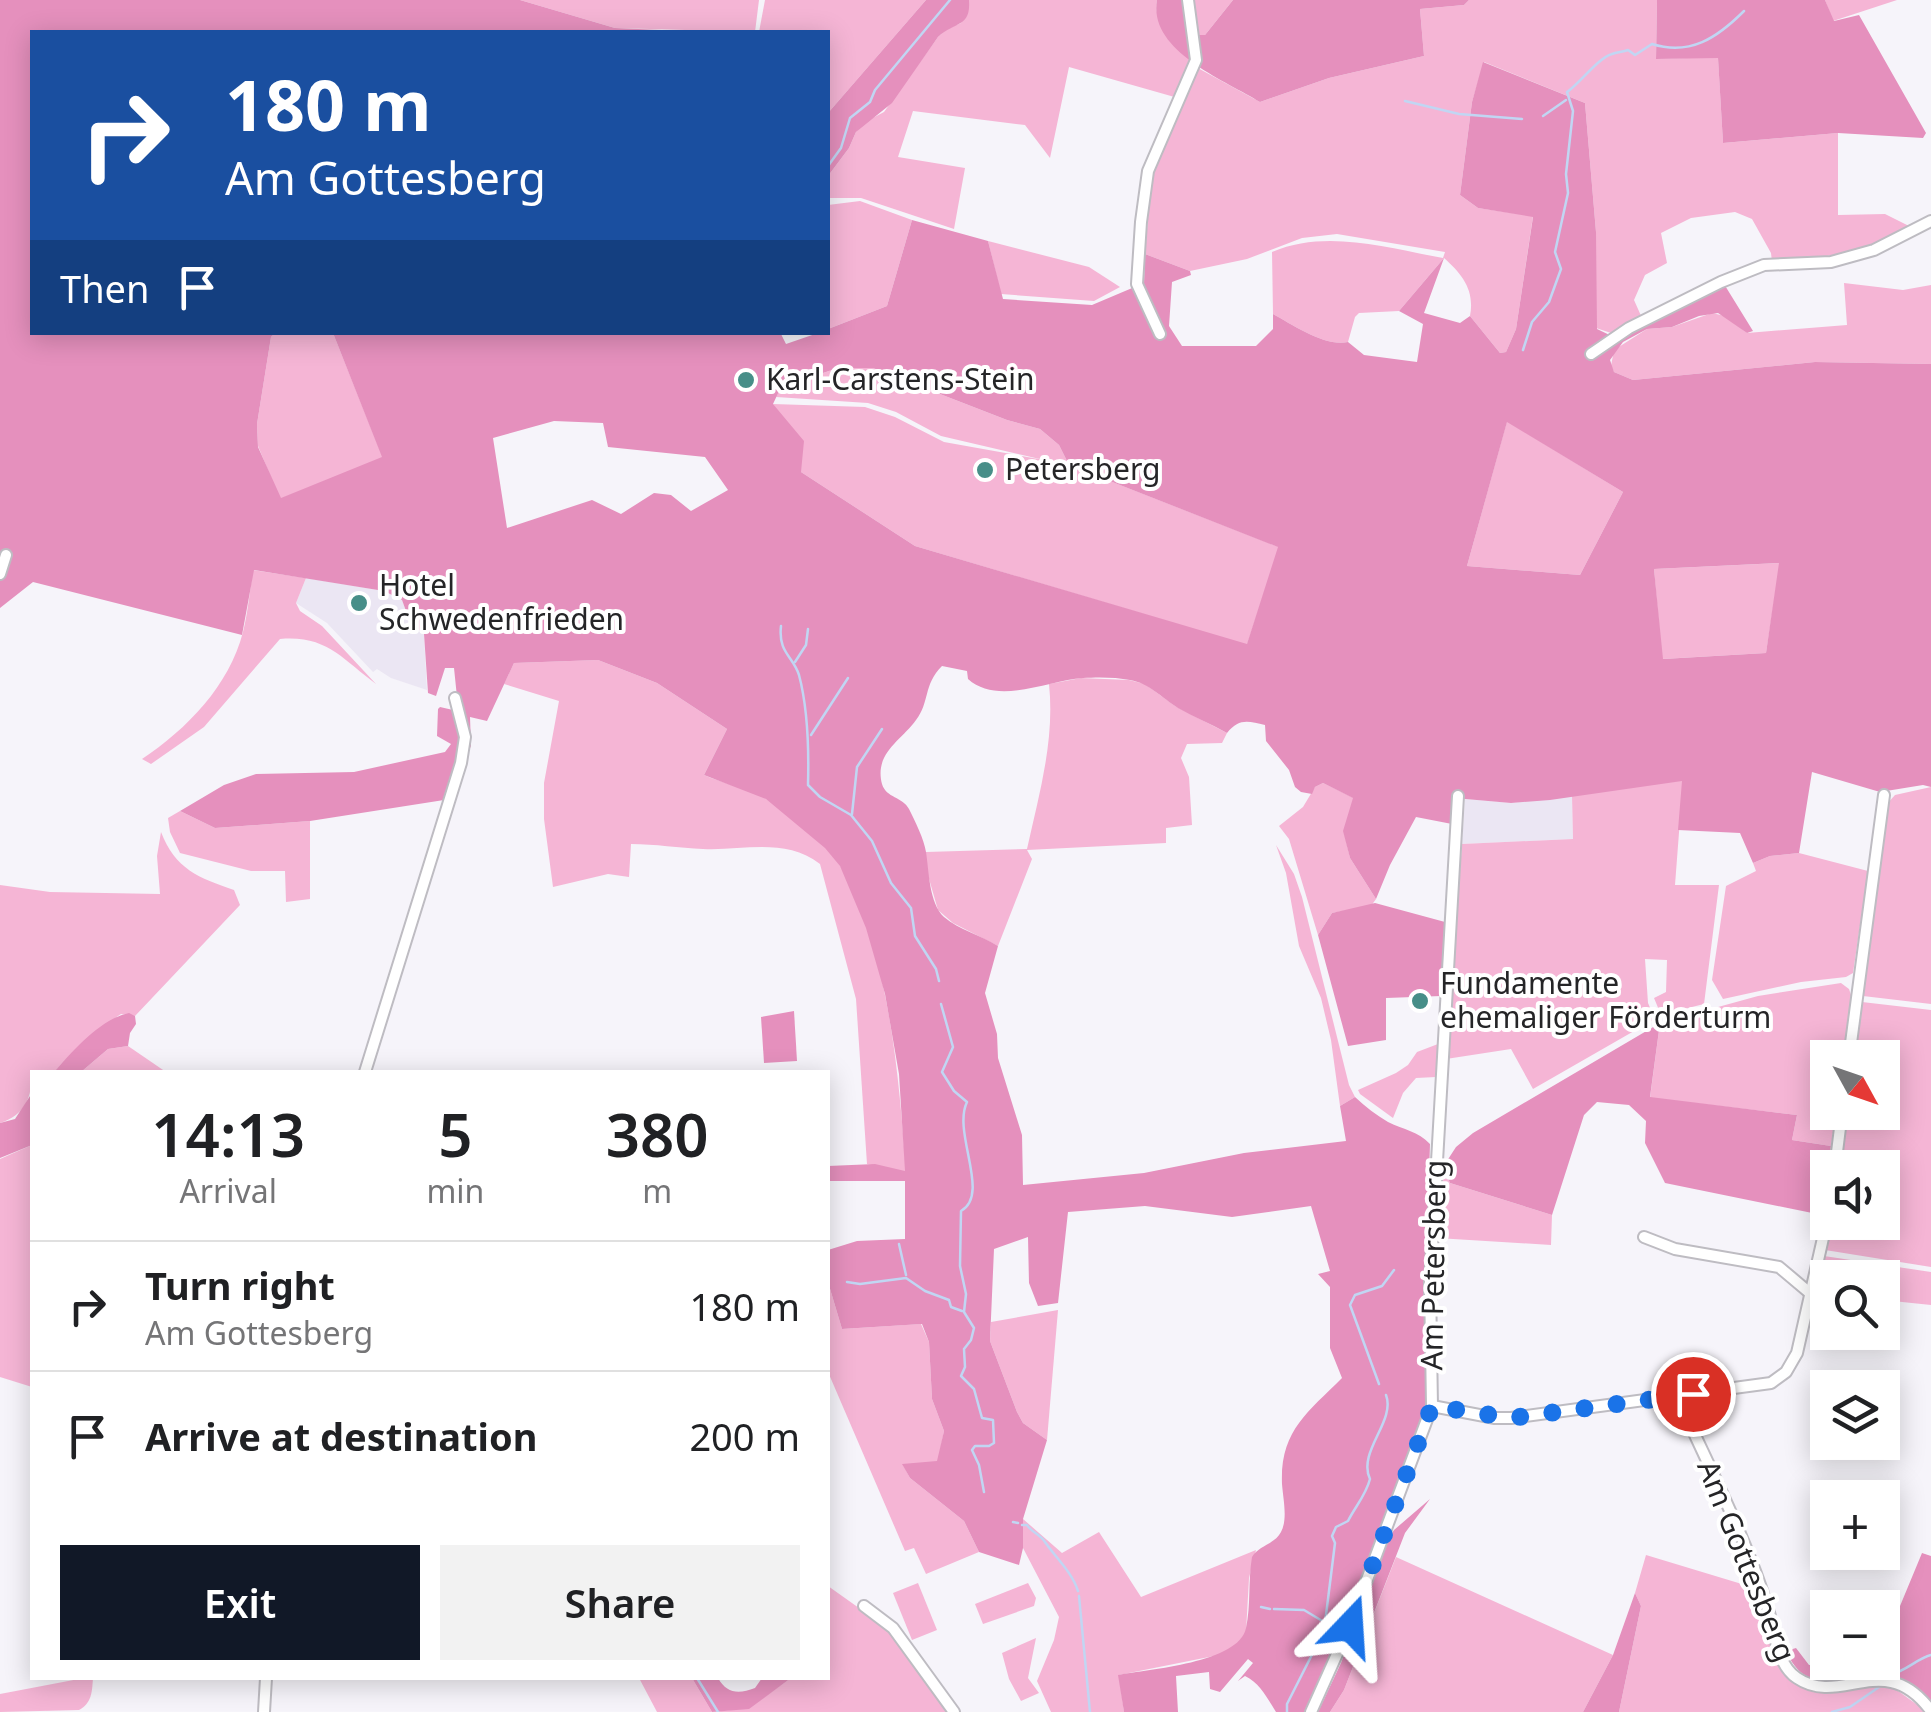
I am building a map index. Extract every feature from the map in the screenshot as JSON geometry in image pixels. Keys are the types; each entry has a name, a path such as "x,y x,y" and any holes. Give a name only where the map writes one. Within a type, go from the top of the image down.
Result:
{"street":[{"path":"1160,334 1136,284 1141,222 1148,172 1196,60 1188,0"},
{"path":"1590,354 1629,328 1764,265 1831,262 1860,254 1931,221"},
{"path":"0,574 6,556"},
{"path":"366,1070 461,763 465,737 454,698"},
{"path":"1851,1040 1884,795"},
{"name":"Am Petersberg","path":"1311,1712 1350,1626 1432,1406 1430,1283 1458,796"},
{"path":"1644,1238 1675,1249 1779,1268 1810,1293"},
{"path":"1432,1406 1511,1418 1761,1386 1779,1378 1797,1353 1810,1298"},
{"name":"Am Gottesberg","path":"1677,1396 1758,1580 1785,1665 1804,1682 1829,1686 1893,1680 1931,1710"},
{"path":"864,1606 893,1628 954,1712"},
{"path":"264,1712 266,1680"}],"shaded area":[{"path":"0,0 520,0 615,28 662,30 30,30 30,335 273,335 257,424 258,447 281,498 382,457 334,335 782,335 786,344 812,335 830,335 830,328 887,306 912,220 988,241 1003,299 1092,305 1144,283 1145,254 1190,271 1191,275 1172,282 1169,326 1182,346 1256,346 1273,329 1273,314 1319,338 1348,342 1364,355 1417,362 1423,324 1399,311 1444,258 1424,313 1460,323 1470,316 1500,353 1506,352 1516,329 1533,217 1478,208 1460,195 1472,102 1483,62 1585,103 1596,232 1597,329 1618,339 1724,284 1753,331 1747,333 1718,313 1672,327 1647,329 1623,342 1610,360 1614,372 1633,380 1815,362 1931,364 1931,787 1880,792 1812,772 1799,853 1770,856 1753,863 1740,833 1678,830 1682,781 1511,803 1454,798 1452,824 1416,817 1376,899 1350,858 1343,831 1353,798 1323,783 1312,794 1301,792 1266,741 1265,725 1244,722 1227,733 1178,708 1143,684 1119,678 1083,678 994,691 968,679 967,671 942,666 932,680 920,713 885,756 882,784 906,805 916,824 939,911 956,925 998,946 985,993 997,1034 998,1058 1022,1135 1023,1185 1144,1173 1244,1153 1346,1141 1340,1106 1355,1097 1371,1111 1430,1144 1426,1411 1328,1669 1306,1712 1276,1712 1255,1683 1245,1676 1238,1681 1253,1663 1248,1659 1220,1692 1210,1689 1209,1672 1176,1676 1178,1712 1124,1712 1118,1675 1211,1657 1240,1640 1246,1628 1252,1557 1283,1527 1283,1466 1291,1436 1342,1378 1330,1348 1330,1287 1318,1274 1330,1271 1311,1206 1232,1217 1145,1206 1068,1212 1058,1303 1038,1306 1029,1283 1028,1237 994,1249 990,1341 1023,1423 1047,1440 1023,1519 1019,1565 979,1552 964,1521 910,1478 902,1464 937,1461 944,1431 932,1399 929,1342 922,1324 842,1329 830,1289 830,1249 857,1241 905,1239 905,1181 830,1181 830,1166 875,1164 905,1171 899,1074 885,994 866,928 840,866 825,848 766,799 704,775 727,729 657,683 598,660 514,663 487,721 470,717 471,746 444,800 310,821 215,828 180,811 224,785 256,774 354,772 445,752 451,744 437,736 438,709 453,710 457,697 454,668 445,668 436,696 428,693 424,634 410,622 402,600 384,591 254,570 242,635 33,582 0,608","holes":["838,368 873,368 1040,429 1059,445 1069,465 1278,547 1247,644 915,546 801,472 804,441 773,404 781,387","554,421 603,423 608,447 705,457 728,490 691,511 671,495 654,493 621,514 592,500 507,528 493,438","1507,422 1623,492 1580,575 1467,566","1779,563 1766,653 1663,659 1654,569"]},
{"path":"520,0 759,0 755,30 615,28"},
{"path":"765,0 926,0 830,111 830,30 759,30"},
{"path":"926,0 969,0 965,20 938,37 892,103 856,132 830,173 830,111"},
{"path":"969,0 1157,0 1161,26 1190,60 1178,98 1069,67 1050,158 1025,125 913,111 898,157 965,168 954,229 861,198 830,198 830,173 856,132 884,112 938,37 961,23"},
{"path":"1157,0 1191,0 1195,35 1205,35 1233,0 1469,0 1464,5 1420,9 1424,56 1329,78 1260,102 1210,74 1176,49 1157,18"},
{"path":"1191,0 1233,0 1205,35 1195,35"},
{"path":"1469,0 1657,0 1656,59 1718,57 1723,143 1838,133 1838,215 1885,214 1911,227 1843,253 1772,262 1752,219 1735,212 1691,218 1661,233 1667,263 1645,275 1634,300 1642,318 1614,334 1596,328 1596,232 1585,103 1484,62 1472,102 1460,195 1478,208 1533,216 1516,329 1506,352 1500,353 1470,316 1471,298 1466,283 1444,258 1399,311 1359,313 1348,342 1319,338 1273,314 1272,252 1293,245 1335,241 1443,258 1445,252 1337,234 1302,238 1247,259 1190,271 1145,254 1152,171 1196,67 1260,102 1329,78 1424,56 1420,9 1464,5"},
{"path":"1657,0 1825,0 1834,21 1859,15 1926,133 1923,138 1838,133 1723,143 1718,58 1656,59"},
{"path":"1825,0 1897,0 1833,21"},
{"path":"860,201 912,220 887,306 830,328 830,205"},
{"path":"988,241 1089,267 1120,287 1094,301 1001,294"},
{"path":"1844,283 1903,290 1931,285 1931,364 1815,362 1633,380 1614,372 1611,366 1614,350 1647,329 1672,327 1712,313 1725,316 1747,333 1847,325"},
{"path":"334,335 383,458 280,499 258,446 257,424 271,337"},
{"path":"838,368 873,368 1040,429 1059,445 1069,465 1279,547 1247,645 915,546 801,472 773,404 865,407 895,417 944,442 1044,460 941,436 896,412 868,403 776,397 781,387"},
{"path":"1507,421 1623,492 1580,575 1467,566"},
{"path":"1780,563 1766,653 1662,659 1654,569"},
{"path":"253,570 306,578 296,603 300,611 322,626 376,684 322,645 280,639 204,727 151,764 142,759 190,720 228,670 243,632"},
{"path":"306,578 384,591 402,600 410,622 424,634 427,690 377,669 373,672 327,623 296,603"},
{"path":"598,660 657,683 727,729 704,775 768,800 818,840 841,867 857,900 881,975 895,1056 906,1172 867,1164 856,999 820,864 778,848 703,849 631,844 629,877 608,874 553,887 544,819 544,783 559,701 504,684 514,663"},
{"path":"1081,678 1145,684 1175,706 1227,733 1222,743 1187,744 1181,758 1189,777 1192,825 1166,828 1166,843 1027,850 1032,859 998,946 953,923 938,910 925,865 926,852 1027,849 1048,747 1049,684"},
{"path":"1683,780 1675,885 1719,885 1704,1004 1668,1013 1659,1010 1654,998 1666,992 1667,960 1645,959 1648,1003 1655,1019 1533,1089 1511,1049 1446,1059 1462,844 1573,839 1572,796"},
{"path":"1323,783 1354,798 1344,832 1350,858 1376,899 1371,906 1332,913 1318,935 1289,839 1279,826 1303,807 1315,787"},
{"path":"1931,787 1931,1004 1863,996 1860,993 1887,804 1895,795"},
{"path":"1572,796 1573,839 1462,844 1465,799 1512,803"},
{"path":"180,811 215,828 310,821 310,899 286,902 285,871 251,871 180,853 168,818"},
{"path":"161,832 181,863 199,876 234,890 240,905 135,1016 121,1014 56,1070 30,1070 30,1092 25,1104 16,1115 0,1123 0,885 50,892 160,894 157,856"},
{"path":"1276,845 1294,874 1302,897 1355,1097 1340,1106 1321,998 1299,946 1286,873"},
{"path":"1799,853 1868,871 1853,973 1723,999 1712,980 1726,886 1756,871 1753,863 1770,856"},
{"path":"1375,903 1445,922 1441,996 1386,998 1386,1040 1348,1046 1318,935 1332,913"},
{"path":"1841,983 1849,989 1845,1040 1810,1040 1810,1130 1833,1130 1831,1146 1792,1140 1797,1115 1650,1098 1660,1023 1758,996"},
{"path":"1862,1002 1931,1010 1931,1267 1825,1250 1827,1240 1900,1240 1900,1150 1840,1150 1843,1130 1900,1130 1900,1040 1854,1040 1858,1005"},
{"path":"794,1011 797,1061 764,1063 761,1017"},
{"path":"118,1016 135,1016 128,1046 108,1049 83,1070 56,1070 78,1046"},
{"path":"1660,1023 1650,1097 1797,1115 1792,1140 1831,1146 1830,1150 1810,1150 1810,1213 1665,1183 1645,1143 1646,1121 1629,1105 1597,1102 1584,1115 1552,1215 1450,1183 1443,1167 1456,1147 1473,1133"},
{"path":"1438,1044 1436,1077 1416,1078 1403,1093 1393,1118 1360,1094 1358,1090 1408,1065 1417,1052"},
{"path":"128,1046 163,1070 83,1070 108,1049"},
{"path":"30,1096 30,1146 0,1158 0,1123 15,1119"},
{"path":"30,1146 30,1386 0,1377 0,1159"},
{"path":"1443,1167 1450,1183 1552,1215 1551,1245 1437,1238"},
{"path":"1900,1267 1931,1272 1931,1305 1900,1302"},
{"path":"830,1289 842,1329 921,1324 929,1342 932,1399 944,1431 938,1462 903,1465 910,1478 964,1521 979,1552 926,1574 914,1548 905,1551 830,1377"},
{"path":"1058,1310 1047,1440 1023,1423 1017,1412 990,1341 991,1322"},
{"path":"1430,1499 1405,1533 1344,1690 1330,1712 1318,1712 1341,1663 1384,1545 1394,1530"},
{"path":"1023,1519 1062,1553 1099,1532 1141,1597 1256,1550 1249,1578 1246,1632 1236,1646 1219,1655 1119,1675 1124,1712 1051,1712 1037,1681 1059,1617 1023,1548"},
{"path":"1922,1553 1931,1556 1931,1705 1900,1679 1900,1606"},
{"path":"1646,1555 1755,1588 1774,1653 1781,1667 1803,1688 1829,1691 1890,1685 1927,1712 1619,1712 1641,1606 1635,1593"},
{"path":"1396,1557 1613,1655 1583,1712 1330,1712 1344,1690"},
{"path":"918,1583 937,1630 912,1640 893,1593"},
{"path":"1028,1583 1036,1598 1034,1606 983,1624 975,1604"},
{"path":"830,1587 890,1630 950,1712 712,1712 749,1708 788,1680 830,1680"},
{"path":"1635,1593 1641,1606 1619,1712 1583,1712 1613,1655"},
{"path":"1036,1638 1028,1678 1039,1693 1021,1701 1009,1679 1002,1653"},
{"path":"1796,1648 1809,1665 1810,1678 1796,1667 1786,1651"},
{"path":"93,1680 89,1700 79,1710 0,1712 0,1694"},
{"path":"640,1680 693,1680 712,1712 657,1712"},
{"path":"693,1680 720,1680 729,1690 739,1692 755,1688 761,1680 788,1680 749,1709 712,1712"}],"waterway":[{"path":"830,163 841,148 850,118 870,102 875,90 950,0"},
{"path":"1523,350 1532,322 1549,302 1561,269 1555,252 1568,193 1566,174 1573,111 1567,92 1607,56 1628,50 1635,55 1652,44 1691,46 1724,29 1744,11"},
{"path":"1543,116 1566,100"},
{"path":"1405,101 1459,114 1522,119"},
{"path":"781,626 782,642 799,675 804,701 808,785 851,815 872,841 891,883 911,908 915,936 939,981"},
{"path":"795,662 806,645 808,629"},
{"path":"811,735 848,678"},
{"path":"852,814 857,767 882,729"},
{"path":"941,1004 953,1047 942,1072 967,1102 964,1130 972,1191 969,1203 961,1211 960,1266 966,1294 964,1312 974,1328 964,1349 961,1376 974,1389 982,1418 993,1420 994,1443 972,1450 984,1492"},
{"path":"899,1244 906,1275"},
{"path":"1379,1384 1350,1305 1355,1295 1382,1286 1394,1270"},
{"path":"847,1282 906,1278 962,1311"},
{"path":"1287,1712 1287,1704 1324,1631 1335,1543 1332,1536 1336,1527 1348,1521 1368,1485 1368,1458 1386,1415 1386,1395"},
{"path":"1013,1522 1018,1523"},
{"path":"1022,1525 1043,1539 1078,1591"},
{"path":"1079,1596 1090,1712"},
{"path":"1261,1607 1270,1609"},
{"path":"1274,1609 1304,1610 1324,1622"},
{"path":"1900,1671 1931,1655"},
{"path":"698,1680 718,1712"},
{"path":"1832,1712 1850,1707 1882,1685"}],"place":[{"name":"Karl-Carstens-Stein","path":"746,380"},
{"name":"Petersberg","path":"985,470"},
{"name":"Hotel Schwedenfrieden","path":"359,603"},
{"name":"Fundamente ehemaliger Förderturm","path":"1420,1001"}],"route":[{"path":"1350,1626 1432,1406 1511,1418 1693,1394"}]}
